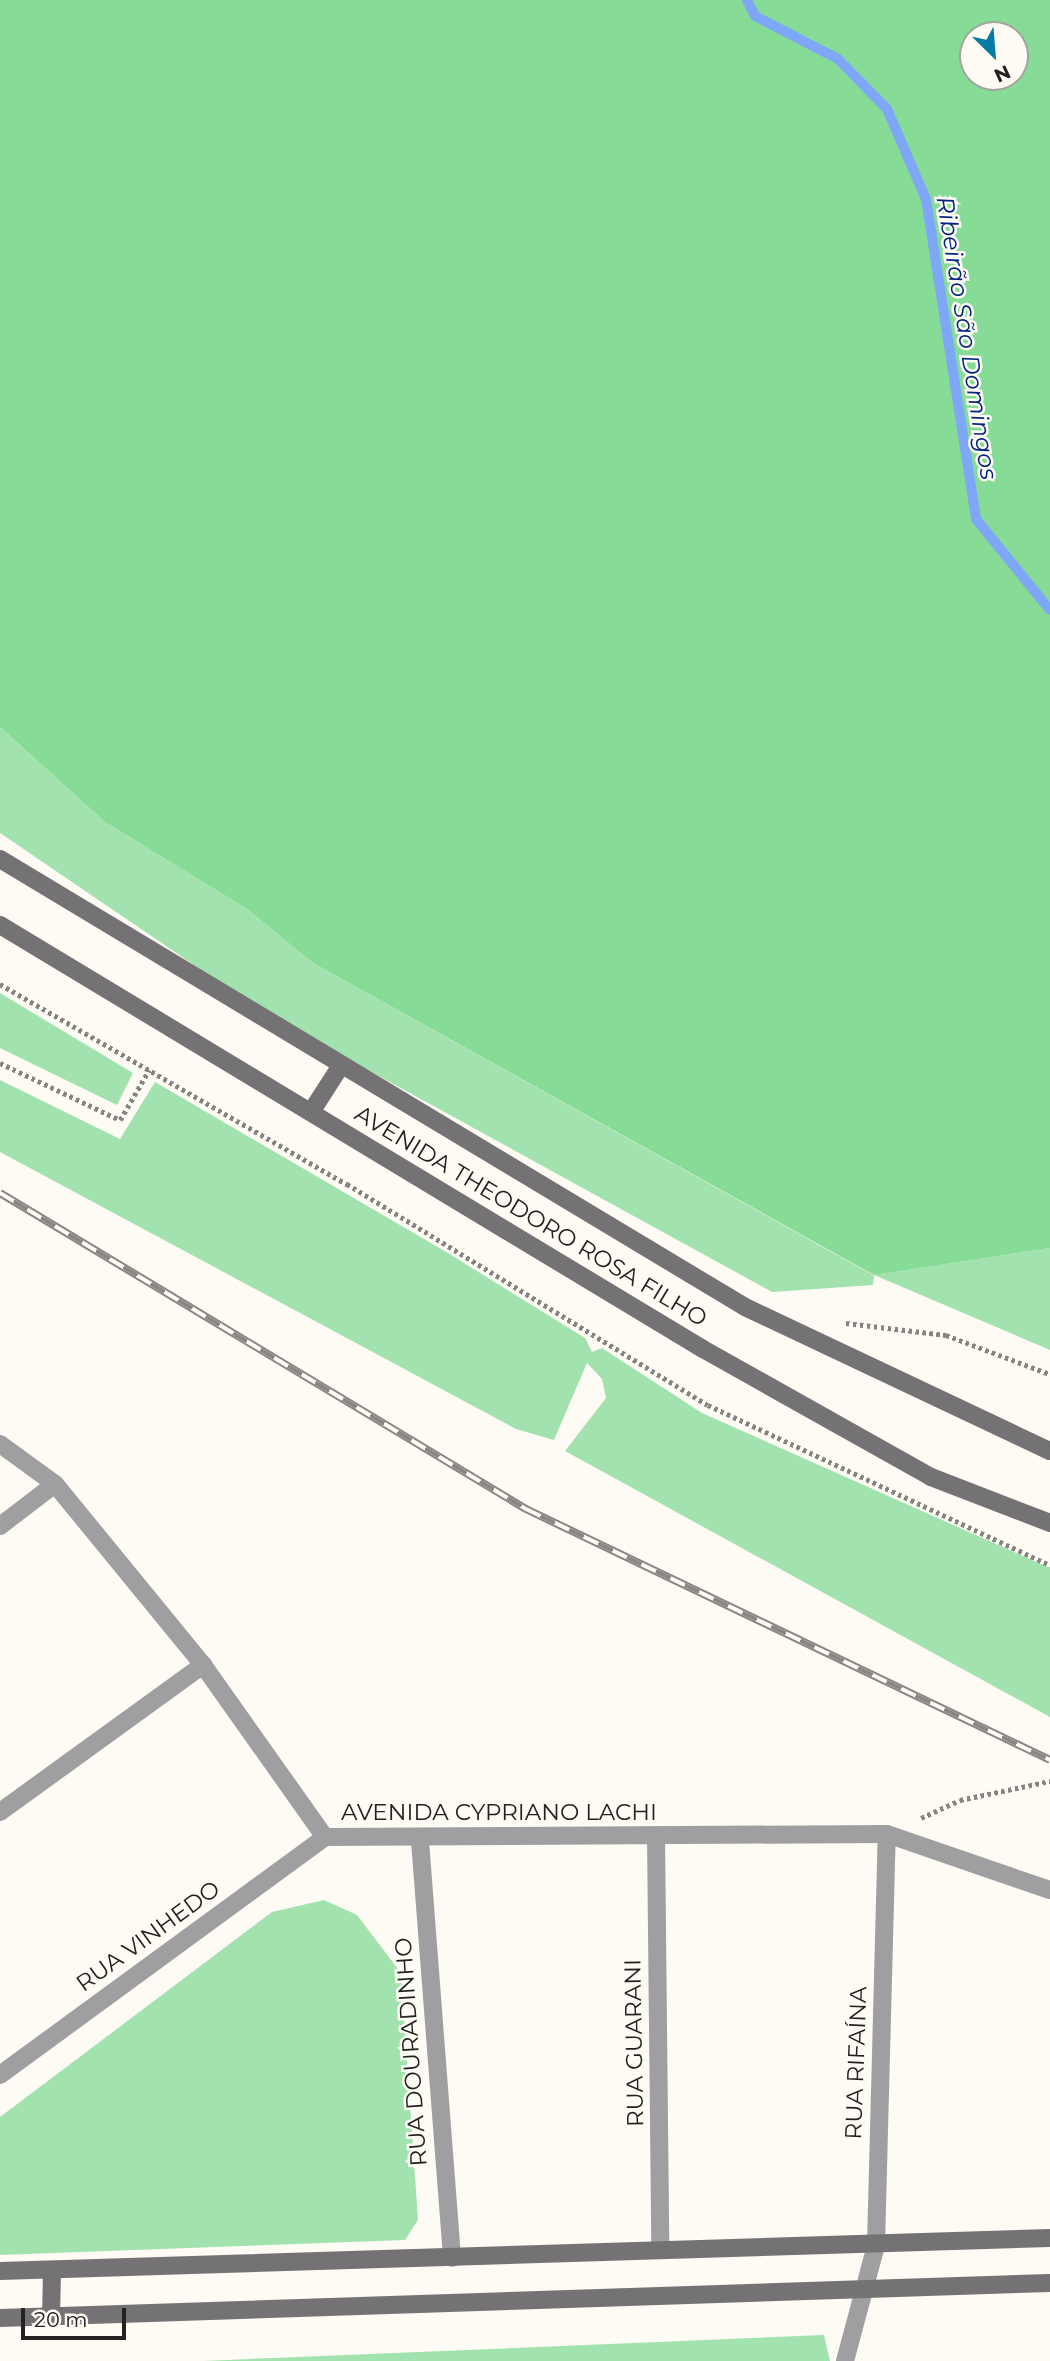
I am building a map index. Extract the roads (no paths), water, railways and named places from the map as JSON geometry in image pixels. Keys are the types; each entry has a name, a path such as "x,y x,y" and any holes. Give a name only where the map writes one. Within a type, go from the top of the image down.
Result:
{"main road":[{"name":"AVENIDA THEODORO ROSA FILHO","path":"0,859 340,1067 745,1307 1050,1451"},
{"name":"AVENIDA THEODORO ROSA FILHO","path":"0,925 703,1349 931,1477 1050,1523"},
{"path":"310,1112 340,1067"},
{"path":"0,2271 452,2259 660,2249 1050,2238"},
{"path":"51,2318 52,2270"},
{"path":"0,2318 866,2292 1050,2283"}],"street":[{"name":"AVENIDA CYPRIANO LACHI","path":"0,1444 55,1484 203,1665 326,1837 420,1841 656,1835 887,1834 1050,1890"},
{"path":"0,1526 55,1484"},
{"path":"0,1812 203,1665"},
{"name":"RUA RIFAÍNA","path":"845,2361 866,2292 876,2245 887,1834"},
{"name":"RUA GUARANI","path":"656,1835 660,2249"},
{"name":"RUA VINHEDO","path":"0,2075 326,1837"},
{"name":"RUA DOURADINHO","path":"420,1841 452,2259"}],"waterway":[{"name":"Ribeirão São Domingos","path":"747,0 755,16 838,59 887,109 926,199 976,519 1050,610"}],"railway":[{"path":"0,1193 526,1509 1050,1760"}]}
